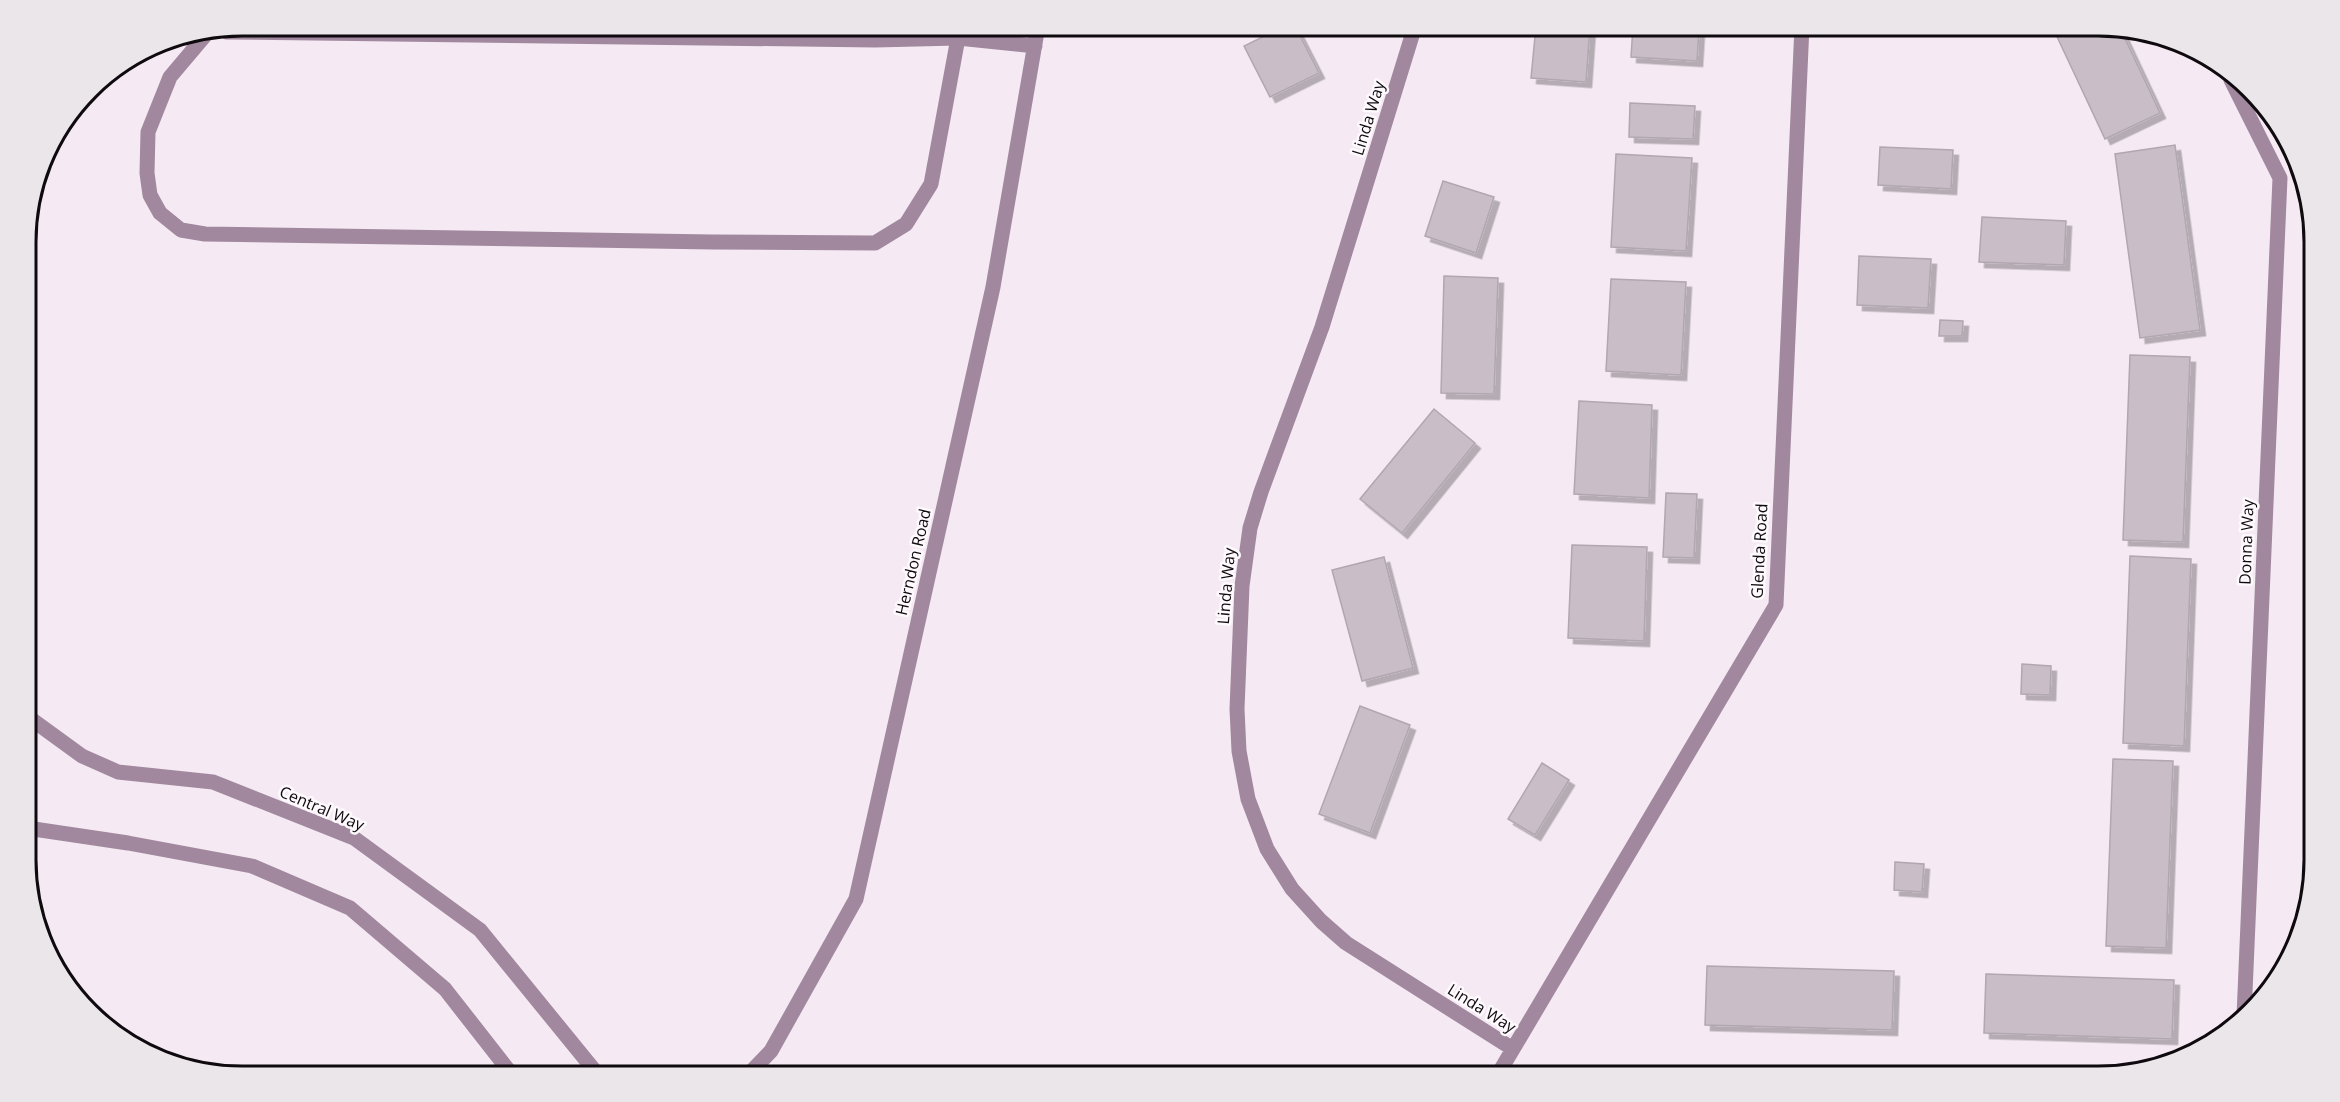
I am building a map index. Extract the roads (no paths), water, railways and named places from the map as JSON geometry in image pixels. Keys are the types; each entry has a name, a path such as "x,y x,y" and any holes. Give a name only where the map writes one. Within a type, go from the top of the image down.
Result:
{"street":[{"path":"558,36 875,40 916,36"},
{"path":"201,40 170,77 148,132 147,173 150,195 160,213 181,230 205,234 875,243 906,224 931,184 957,36"},
{"path":"980,36 1035,46"},
{"name":"Herndon Road","path":"757,1066 771,1051 856,899 993,287 1036,36"},
{"name":"Linda Way","path":"1412,36 1329,305 1250,528 1242,586 1239,751 1248,799 1267,849 1292,889 1321,921 1346,943 1513,1049"},
{"name":"Glenda Road","path":"1503,1066 1776,604 1802,36"},
{"name":"Donna Way","path":"2236,89 2280,178 2244,1005"},
{"name":"Central Way","path":"36,723 82,756 118,772 213,782 354,838 480,930 591,1066"},
{"path":"36,829 128,843 252,866 350,908 445,989 505,1066"}]}
